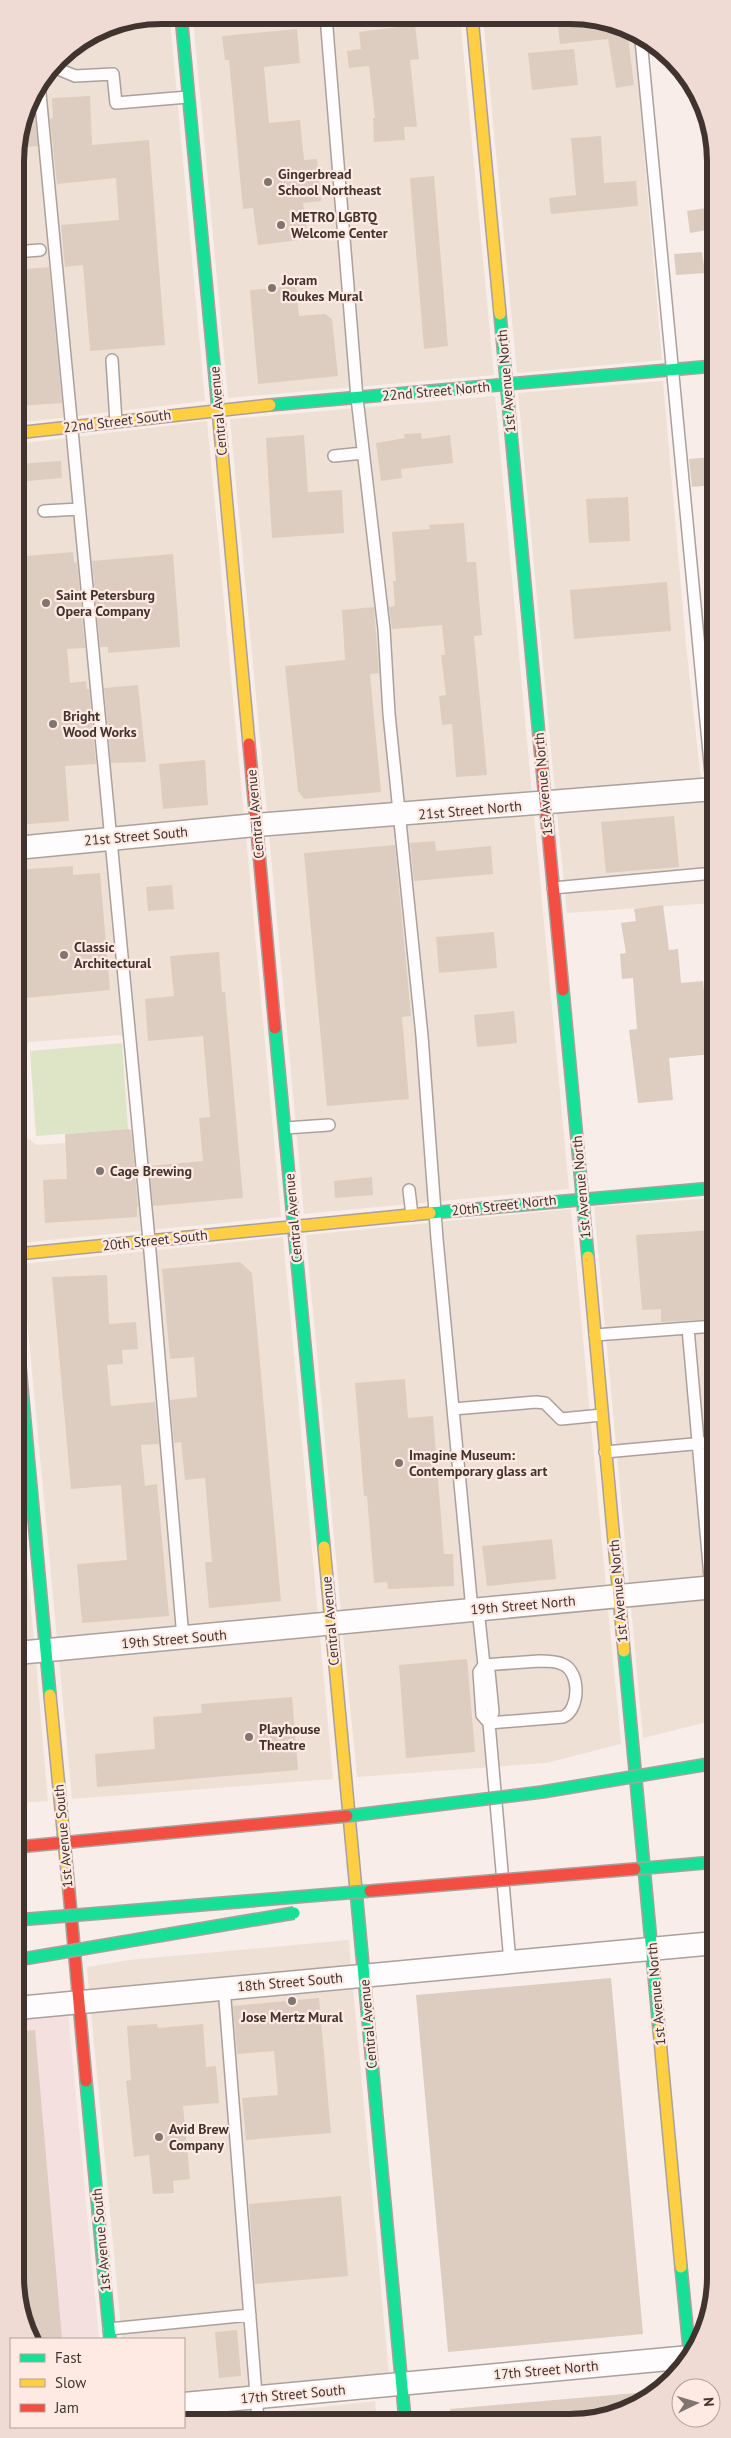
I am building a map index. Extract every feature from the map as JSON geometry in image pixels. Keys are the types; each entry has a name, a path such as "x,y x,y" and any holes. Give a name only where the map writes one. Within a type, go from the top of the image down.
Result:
{"main road":[{"name":"Central Avenue","path":"182,24 404,2414"},
{"name":"1st Avenue North","path":"473,24 689,2346"},
{"name":"22nd Street North","path":"218,410 707,367"},
{"name":"22nd Street South","path":"24,432 218,410"},
{"name":"20th Street North","path":"294,1226 582,1198 707,1189"},
{"name":"20th Street South","path":"24,1253 294,1226"},
{"name":"1st Avenue South","path":"24,1410 110,2334"},
{"path":"24,1846 236,1828 453,1804 618,1782 707,1765"},
{"path":"24,1919 707,1863"},
{"path":"338,1906 455,1885"},
{"path":"24,1959 309,1911"}],"street":[{"name":"21st Street North","path":"256,825 707,794"},
{"name":"21st Street South","path":"24,847 256,825"},
{"name":"19th Street North","path":"331,1624 707,1588"},
{"name":"19th Street South","path":"24,1652 331,1624"},
{"name":"18th Street South","path":"24,2007 224,1987 707,1944"},
{"name":"17th Street North","path":"401,2384 681,2358"},
{"name":"17th Street South","path":"185,2404 401,2384"}],"lane":[{"path":"327,24 357,398 365,478 372,512 384,628 399,815 422,1036 435,1212 453,1409 475,1610 484,1665"},
{"path":"641,44 707,730"},
{"path":"59,69 74,76 113,74 116,103 189,97"},
{"path":"40,96 149,1240 183,1638"},
{"path":"24,251 40,250"},
{"path":"112,360 116,422"},
{"path":"334,456 363,453"},
{"path":"44,511 79,509"},
{"path":"553,888 707,874"},
{"path":"284,1128 329,1124"},
{"path":"410,1190 412,1215"},
{"path":"594,1335 707,1327"},
{"path":"688,1328 707,1529"},
{"path":"453,1409 536,1402 545,1403 561,1418 602,1415"},
{"path":"605,1452 707,1442"},
{"path":"489,1723 568,1715 576,1697 575,1683 570,1670 564,1664 539,1661 484,1665 478,1672 482,1715 489,1723 510,1962"},
{"path":"224,1987 257,2414"},
{"path":"110,2334 250,2315"}],"shaded area":[{"path":"170,24 205,401 24,422 24,152 28,125 38,100 52,77 70,58 92,42 108,34 134,26"},
{"path":"194,24 461,24 494,375 228,398"},
{"path":"484,24 579,24 597,26 634,40 662,360 517,373"},
{"path":"663,381 686,645 701,780 555,792 518,393"},
{"path":"495,396 532,794 267,814 230,419"},
{"path":"207,421 244,816 24,836 24,443"},
{"path":"704,800 707,831 707,903 567,913 557,813"},
{"path":"534,815 569,1189 304,1214 269,834"},
{"path":"246,836 281,1217 24,1243 24,1108 26,1137 37,1145 128,1138 138,1128 132,1043 121,1035 29,1042 24,1047 24,857"},
{"path":"707,1199 707,1578 629,1585 594,1207"},
{"path":"571,1209 606,1587 341,1613 306,1235"},
{"path":"283,1237 318,1615 57,1639 24,1285 24,1264"},
{"path":"24,1535 34,1641 24,1642"},
{"path":"707,1599 707,1722 643,1738 631,1606"},
{"path":"608,1608 621,1744 546,1763 357,1777 343,1634"},
{"path":"320,1636 333,1779 72,1799 59,1659"},
{"path":"36,1661 48,1801 24,1803 24,1662"},
{"path":"349,1940 351,1966 89,1991 87,1967 129,1960"},
{"path":"353,1987 389,2375 185,2394 185,2338 122,2338 91,2011"},
{"path":"68,2013 99,2338 38,2338 26,2304 24,2286 24,2017"},
{"path":"375,2401 376,2414 256,2414"}],"green space":[{"path":"122,1043 128,1129 36,1136 30,1051"}],"building":[{"path":"558,24 597,26 630,38 628,38 634,85 616,88 608,39 560,44"},
{"path":"415,25 419,59 410,60 417,127 404,127 405,140 374,142 373,118 375,118 369,66 349,68 347,51 361,49 359,32"},
{"path":"297,29 300,63 264,67 269,123 300,120 304,160 317,159 321,201 303,203 308,239 258,245 253,208 243,209 229,60 225,60 222,36"},
{"path":"574,49 578,85 532,90 528,53"},
{"path":"90,96 92,145 149,140 165,345 90,351 83,265 65,267 61,225 119,220 116,178 57,184 50,119 53,118 52,98"},
{"path":"30,120 35,120 38,146 25,147 26,134"},
{"path":"601,136 604,183 636,181 638,206 551,214 549,198 576,195 571,138"},
{"path":"434,176 448,346 424,349 410,178"},
{"path":"707,208 707,230 690,233 687,211"},
{"path":"702,252 705,273 676,275 674,254"},
{"path":"49,267 62,403 24,405 24,269"},
{"path":"296,286 299,316 325,314 332,319 338,376 258,384 250,290"},
{"path":"421,433 422,439 450,435 453,463 401,469 402,478 381,481 376,443 405,438 404,434"},
{"path":"304,435 308,492 342,490 344,533 272,538 266,438"},
{"path":"707,458 707,486 692,487 689,459"},
{"path":"61,461 62,478 24,481 24,463"},
{"path":"628,497 630,541 589,543 586,499"},
{"path":"464,523 467,562 476,562 482,635 474,636 487,775 456,777 452,724 442,725 439,696 446,695 441,655 445,655 442,625 392,629 389,607 395,606 393,581 396,581 392,532 430,529 429,525"},
{"name":"Bright Wood Works","path":"73,552 74,563 77,562 85,648 67,649 70,683 86,681 87,689 89,689 96,764 65,766 69,821 24,824 24,556"},
{"path":"173,554 180,647 108,653 108,647 100,647 92,561"},
{"path":"667,582 671,631 574,639 570,590"},
{"path":"374,607 379,673 370,674 381,792 304,799 298,791 285,666 345,660 342,610"},
{"path":"138,685 146,762 111,763 104,688"},
{"path":"205,760 208,805 163,809 159,764"},
{"path":"674,816 679,867 606,873 601,822"},
{"path":"435,841 436,851 491,846 493,874 414,881 410,843"},
{"path":"395,845 411,1016 402,1017 409,1099 327,1106 304,853"},
{"name":"Classic Architectural","path":"73,866 73,875 100,873 110,990 25,998 24,869"},
{"path":"172,885 174,909 148,911 146,887"},
{"path":"663,905 669,950 678,949 681,983 703,981 707,1023 707,1055 669,1058 673,1100 638,1103 629,1030 637,1029 633,978 622,979 620,954 626,953 621,923 636,921 634,909"},
{"path":"494,932 497,968 439,973 436,937"},
{"path":"219,952 222,992 225,992 243,1198 153,1206 149,1166 203,1161 199,1118 210,1117 203,1036 148,1041 145,999 174,996 170,956"},
{"path":"514,1011 517,1043 477,1047 474,1015"},
{"name":"Cage Brewing","path":"131,1130 138,1207 137,1217 45,1223 43,1180 67,1179 65,1134"},
{"path":"372,1177 373,1195 335,1198 334,1181"},
{"path":"707,1230 707,1319 661,1322 661,1309 642,1310 636,1235"},
{"path":"240,1262 252,1273 281,1601 209,1608 205,1562 212,1562 205,1478 185,1480 181,1442 174,1443 170,1400 197,1397 194,1357 170,1359 162,1269"},
{"path":"107,1275 109,1324 136,1322 138,1349 122,1350 123,1364 107,1365 111,1406 155,1402 159,1444 141,1445 145,1486 157,1484 169,1616 82,1623 77,1564 127,1560 121,1485 71,1489 52,1277"},
{"path":"405,1379 408,1418 433,1416 444,1554 453,1554 454,1586 388,1589 387,1582 374,1583 367,1496 364,1496 355,1383"},
{"path":"552,1539 556,1579 487,1586 482,1546"},
{"path":"467,1659 475,1752 406,1758 399,1665"},
{"path":"292,1697 298,1770 97,1787 95,1754 155,1749 153,1717 202,1713 201,1704"},
{"path":"611,1978 643,2334 448,2352 416,1995"},
{"path":"319,1998 331,2133 246,2140 242,2098 278,2095 274,2051 237,2054 233,2006"},
{"path":"157,2024 158,2028 203,2024 206,2067 216,2066 219,2103 183,2106 190,2179 173,2181 174,2193 153,2194 149,2155 134,2157 126,2081 131,2080 127,2026"},
{"path":"35,2030 62,2338 38,2338 26,2304 24,2286 24,2031"},
{"path":"341,2196 348,2276 255,2284 249,2204"},
{"path":"237,2330 241,2376 219,2378 215,2332"},
{"path":"645,2392 623,2404 606,2410 579,2414 450,2414 450,2409"}],"traffic: fast":[{"path":"182,24 218,409"},
{"path":"500,314 539,736"},
{"path":"270,405 707,367"},
{"path":"563,990 588,1257"},
{"path":"275,1028 324,1547"},
{"path":"430,1213 707,1189"},
{"path":"24,1411 50,1695"},
{"path":"624,1651 659,2029"},
{"path":"347,1816 542,1792 707,1764"},
{"path":"635,1869 707,1863"},
{"path":"356,1890 404,2414"},
{"path":"24,1919 370,1891"},
{"path":"24,1959 294,1913"},
{"path":"86,2081 110,2338"},
{"path":"681,2267 689,2346"}],"traffic: slow":[{"path":"473,24 500,314"},
{"path":"24,432 270,405"},
{"path":"218,409 249,744"},
{"path":"24,1253 430,1213"},
{"path":"588,1257 624,1651"},
{"path":"324,1547 356,1890"},
{"path":"50,1695 69,1891"},
{"path":"659,2029 681,2267"}],"traffic: jam":[{"path":"539,736 563,990"},
{"path":"249,744 275,1028"},
{"path":"24,1846 347,1816"},
{"path":"370,1891 635,1869"},
{"path":"69,1891 86,2081"}],"place":[{"name":"Gingerbread School Northeast","path":"268,182"},
{"name":"METRO LGBTQ Welcome Center","path":"281,225"},
{"name":"Joram Roukes Mural","path":"272,288"},
{"name":"Saint Petersburg Opera Company","path":"46,603"},
{"name":"Bright Wood Works","path":"53,724"},
{"name":"Classic Architectural","path":"64,955"},
{"name":"Cage Brewing","path":"100,1171"},
{"name":"Imagine Museum: Contemporary glass art","path":"399,1463"},
{"name":"Playhouse Theatre","path":"249,1737"},
{"name":"Jose Mertz Mural","path":"292,2001"},
{"name":"Avid Brew Company","path":"159,2137"}]}
